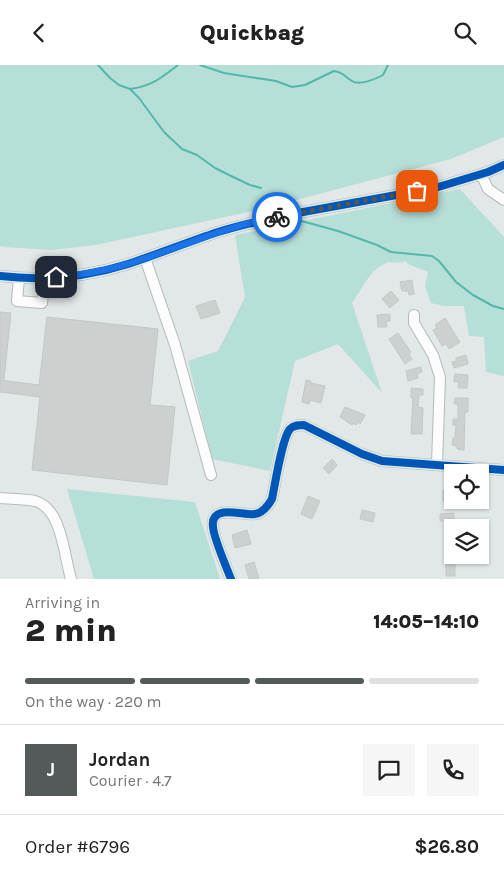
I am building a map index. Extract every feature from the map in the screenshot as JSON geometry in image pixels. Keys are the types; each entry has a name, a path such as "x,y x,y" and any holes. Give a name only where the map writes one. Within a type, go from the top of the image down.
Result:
{"street":[{"path":"0,276 45,278 94,272 145,258 218,232 270,218 435,188 504,165"},
{"path":"481,174 488,189 504,200"},
{"path":"145,258 175,345 211,475"},
{"path":"19,278 17,301 42,303 45,278"},
{"path":"414,315 414,323 433,355 440,377 437,464"},
{"path":"230,579 213,528 214,519 217,515 224,512 257,513 268,505 272,499 288,431 295,426 304,425 382,461 504,470"},
{"path":"0,498 35,501 53,513 71,579"}],"green space":[{"path":"0,65 504,65 504,137 451,159 266,208 96,245 51,250 5,247 0,246"},
{"path":"460,189 504,237 504,376 486,372 484,337 469,336 464,306 444,306 431,303 425,286 428,272 408,264 406,261 401,263 390,262 374,271 352,303 382,393 338,344 295,361 270,471 212,459 188,361 218,351 245,297 235,235"},
{"path":"67,489 195,502 220,579 94,579"}],"building":[{"path":"412,280 414,294 409,295 408,291 402,291 400,282"},
{"path":"391,291 399,300 390,308 382,299"},
{"path":"215,300 220,313 201,319 196,306"},
{"path":"0,312 11,313 4,379 0,379"},
{"path":"390,314 390,321 386,321 387,327 378,327 377,315"},
{"path":"47,317 158,329 150,405 175,407 167,485 32,470 40,397 0,392 0,380 39,385"},
{"path":"445,318 460,342 449,349 446,344 442,346 433,330 437,328 435,325"},
{"path":"398,333 411,352 409,354 412,359 405,364 389,339"},
{"path":"466,355 468,364 454,368 452,362 456,361 456,358"},
{"path":"421,367 422,372 417,374 418,378 408,381 406,371"},
{"path":"455,374 468,375 467,388 458,388 459,382 454,382"},
{"path":"306,380 325,386 321,403 310,400 309,404 302,402"},
{"path":"411,388 423,389 423,395 419,395 418,407 423,408 422,434 411,434 413,398 411,398"},
{"path":"455,398 468,398 468,412 465,412 464,450 457,449 457,446 452,445 453,438 455,438 456,425 453,425 453,419 458,419 458,404 454,404"},
{"path":"345,407 365,415 360,424 358,422 356,425 353,423 352,425 340,417"},
{"path":"332,459 337,465 329,474 323,468"},
{"path":"308,496 320,501 312,519 301,514"},
{"path":"362,510 375,513 373,522 360,519"},
{"path":"454,513 454,519 440,521 440,514"},
{"path":"247,530 251,544 235,548 232,535"},
{"path":"254,562 259,578 249,579 245,565"},
{"path":"446,564 455,564 455,576 446,576"}],"waterway":[{"path":"98,65 119,85 130,89 164,132 182,149 197,155 229,175 261,188"},
{"path":"130,89 150,84 178,65"},
{"path":"200,65 224,73 276,81 292,87 305,85 334,71 355,82 368,81 383,75 388,65"},
{"path":"298,220 338,231 391,252 432,256 439,261 456,282 473,295 493,306 504,309"}],"cycle path":[{"path":"0,276 49,278 97,272 128,264 218,232 270,218 435,188 488,172 504,165"},
{"path":"231,579 220,553 213,520 216,515 222,513 255,514 267,507 272,499 284,442 290,429 295,426 304,425 362,454 382,461 504,470"}],"way so far":[{"path":"277,217 417,191"}],"route":[{"path":"56,277 94,272 127,264 218,232 277,217"}]}
